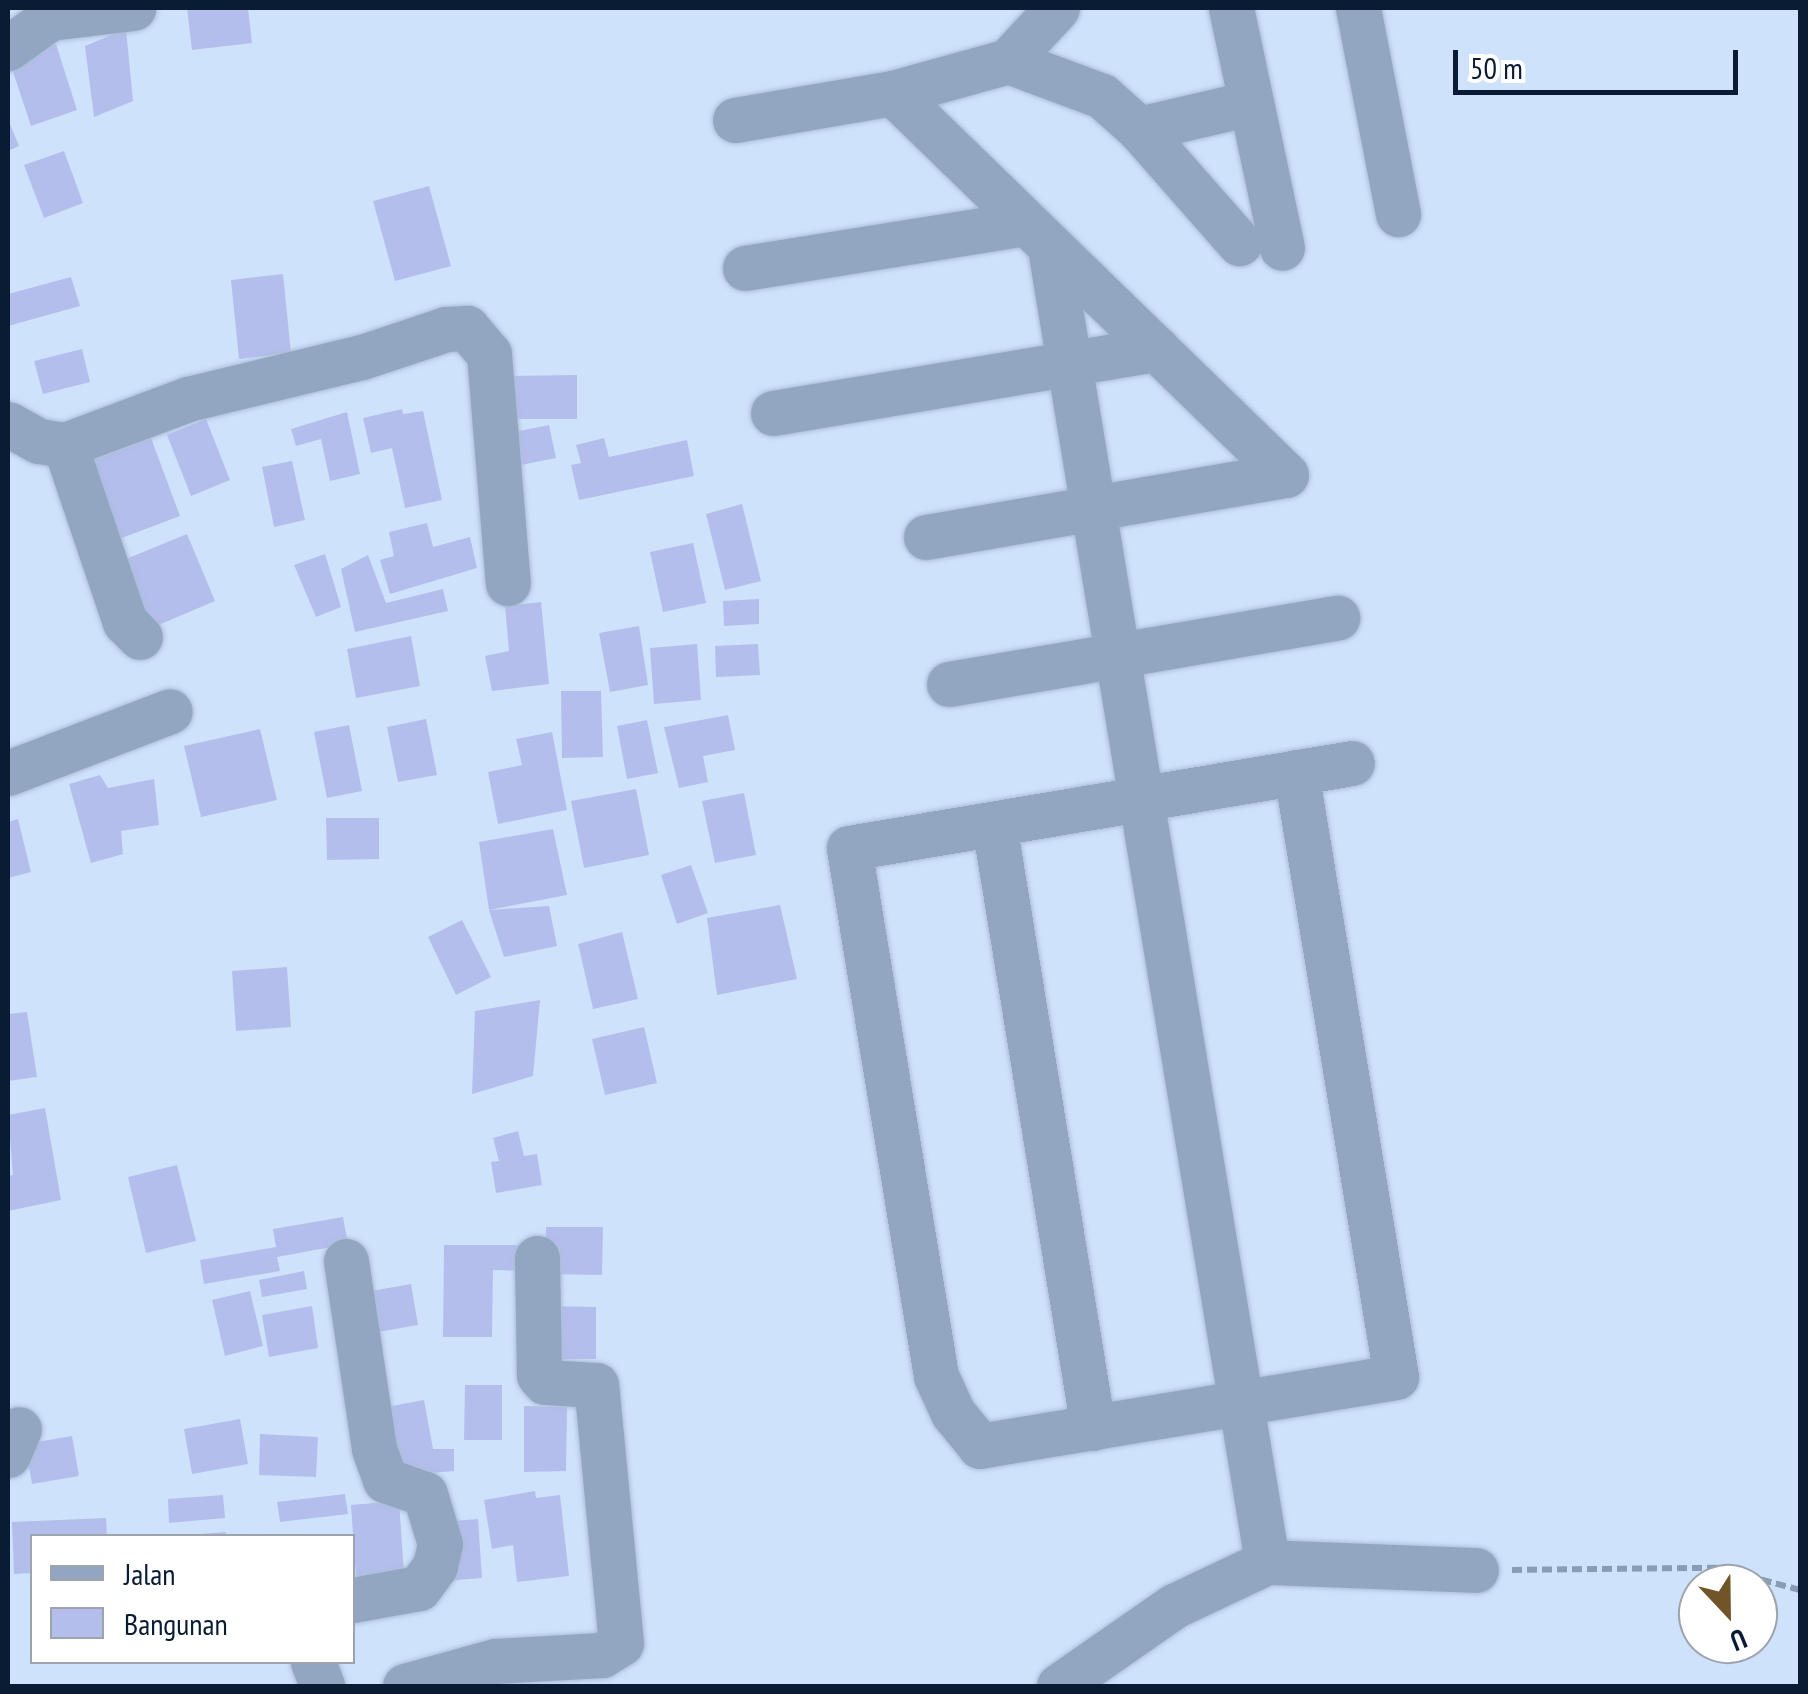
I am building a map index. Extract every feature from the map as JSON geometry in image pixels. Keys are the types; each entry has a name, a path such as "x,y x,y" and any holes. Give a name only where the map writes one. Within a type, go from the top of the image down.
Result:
{"street":[{"path":"8,48 50,18 132,8"},
{"path":"735,120 893,93 1008,61 1058,8"},
{"path":"1008,61 1102,96 1260,245 1251,103 1230,8"},
{"path":"1358,8 1398,214"},
{"path":"893,93 1286,475 926,536"},
{"path":"1139,128 1251,103"},
{"path":"744,268 1037,235"},
{"path":"1037,235 1069,364 1267,1562"},
{"path":"8,424 39,441 65,445 188,399 362,357 419,336 467,328 488,354 508,583"},
{"path":"773,413 1156,349"},
{"path":"65,445 126,622 140,637"},
{"path":"949,684 1337,618"},
{"path":"8,773 170,711"},
{"path":"1296,772 1396,1377 980,1446 952,1414 936,1376 849,848 1141,798 1296,772 1352,763"},
{"path":"994,824 1094,1428"},
{"path":"405,1686 494,1662 602,1655 621,1643 596,1385 545,1382 539,1374 537,1258"},
{"path":"346,1261 374,1450 385,1480 425,1494 440,1544 435,1566 419,1588 355,1599"},
{"path":"1058,1686 1174,1606 1267,1562 1476,1570"}],"path":[{"path":"1476,1570 1718,1568 1800,1590"}],"building":[{"path":"187,8 248,8 252,43 192,50"},
{"path":"126,29 133,101 94,117 85,46"},
{"path":"56,44 77,110 31,126 9,60"},
{"path":"8,119 19,146 8,151"},
{"path":"64,151 83,203 44,218 24,165"},
{"path":"429,186 451,266 395,281 373,201"},
{"path":"283,274 291,353 239,359 231,280"},
{"path":"71,277 80,306 8,326 8,294"},
{"path":"82,349 90,382 43,394 34,361"},
{"path":"577,375 577,419 503,419 502,376"},
{"path":"402,409 403,414 423,411 442,500 405,508 392,448 371,453 363,418"},
{"path":"347,412 360,474 330,481 321,439 296,446 291,429"},
{"path":"206,419 230,480 191,496 167,435"},
{"path":"549,425 556,458 516,466 509,433"},
{"path":"151,438 180,516 106,544 77,466"},
{"path":"604,438 609,457 687,440 694,476 579,500 571,465 581,463 576,445"},
{"path":"292,461 305,520 274,527 262,467"},
{"path":"742,504 761,581 725,590 706,514"},
{"path":"427,523 433,547 470,537 477,568 390,594 380,560 394,556 389,532"},
{"path":"187,534 215,601 142,632 114,564"},
{"path":"693,543 706,603 663,612 650,552"},
{"path":"325,554 341,607 316,617 294,565"},
{"path":"368,555 386,603 443,589 448,611 355,632 341,569"},
{"path":"759,599 759,624 724,626 723,601"},
{"path":"541,602 549,684 492,691 485,656 509,651 505,606"},
{"path":"639,626 648,685 610,692 599,633"},
{"path":"411,636 420,686 356,698 347,649"},
{"path":"697,644 701,700 654,704 650,648"},
{"path":"758,644 760,675 716,677 715,646"},
{"path":"561,691 601,691 603,757 562,758"},
{"path":"728,715 735,750 703,756 708,782 679,788 664,727"},
{"path":"426,719 437,775 398,782 387,727"},
{"path":"647,720 658,773 627,779 617,726"},
{"path":"349,725 362,791 327,798 314,732"},
{"path":"260,729 277,800 201,817 184,746"},
{"path":"552,732 567,810 498,824 488,772 522,765 516,739"},
{"path":"100,775 108,788 154,779 159,825 121,831 123,854 91,863 69,784"},
{"path":"636,789 649,855 584,868 571,801"},
{"path":"744,793 756,855 715,863 702,801"},
{"path":"326,818 379,818 379,859 327,860"},
{"path":"18,819 31,872 8,878 8,822"},
{"path":"553,829 567,895 489,910 479,842"},
{"path":"691,865 708,913 677,924 661,875"},
{"path":"780,905 797,979 717,995 707,918"},
{"path":"549,906 557,946 504,957 489,910"},
{"path":"462,920 491,977 456,995 428,937"},
{"path":"622,932 638,999 593,1009 578,944"},
{"path":"287,967 291,1027 236,1031 232,971"},
{"path":"540,1000 533,1076 472,1094 475,1011"},
{"path":"27,1012 37,1077 8,1081 8,1014"},
{"path":"644,1027 657,1083 605,1095 592,1039"},
{"path":"45,1108 61,1200 8,1211 8,1176 13,1175 8,1115"},
{"path":"518,1131 524,1156 537,1154 542,1185 496,1193 491,1162 499,1161 493,1138"},
{"path":"177,1165 196,1241 146,1253 128,1177"},
{"path":"343,1217 348,1244 277,1257 280,1271 204,1284 200,1260 276,1247 273,1229"},
{"path":"546,1227 603,1227 602,1275 546,1274"},
{"path":"444,1245 528,1245 528,1271 493,1270 492,1337 443,1337"},
{"path":"304,1271 307,1289 262,1297 259,1280"},
{"path":"411,1284 418,1325 367,1334 360,1293"},
{"path":"250,1291 263,1346 225,1356 212,1300"},
{"path":"312,1306 318,1348 269,1357 262,1315"},
{"path":"544,1306 596,1307 596,1359 543,1359"},
{"path":"465,1385 502,1385 502,1440 464,1440"},
{"path":"424,1400 433,1449 454,1449 454,1471 394,1476 381,1408"},
{"path":"524,1406 567,1407 566,1471 524,1472"},
{"path":"240,1419 248,1464 192,1474 184,1429"},
{"path":"260,1434 318,1437 316,1477 259,1475"},
{"path":"72,1436 79,1476 32,1484 25,1444"},
{"path":"535,1491 536,1498 560,1495 569,1576 517,1582 513,1545 492,1549 484,1500"},
{"path":"345,1494 348,1514 280,1522 277,1502"},
{"path":"223,1495 225,1518 169,1523 168,1499"},
{"path":"399,1501 404,1573 356,1577 351,1505"},
{"path":"106,1518 107,1534 30,1534 30,1573 14,1574 12,1522"},
{"path":"478,1519 482,1578 445,1581 440,1522"}]}
